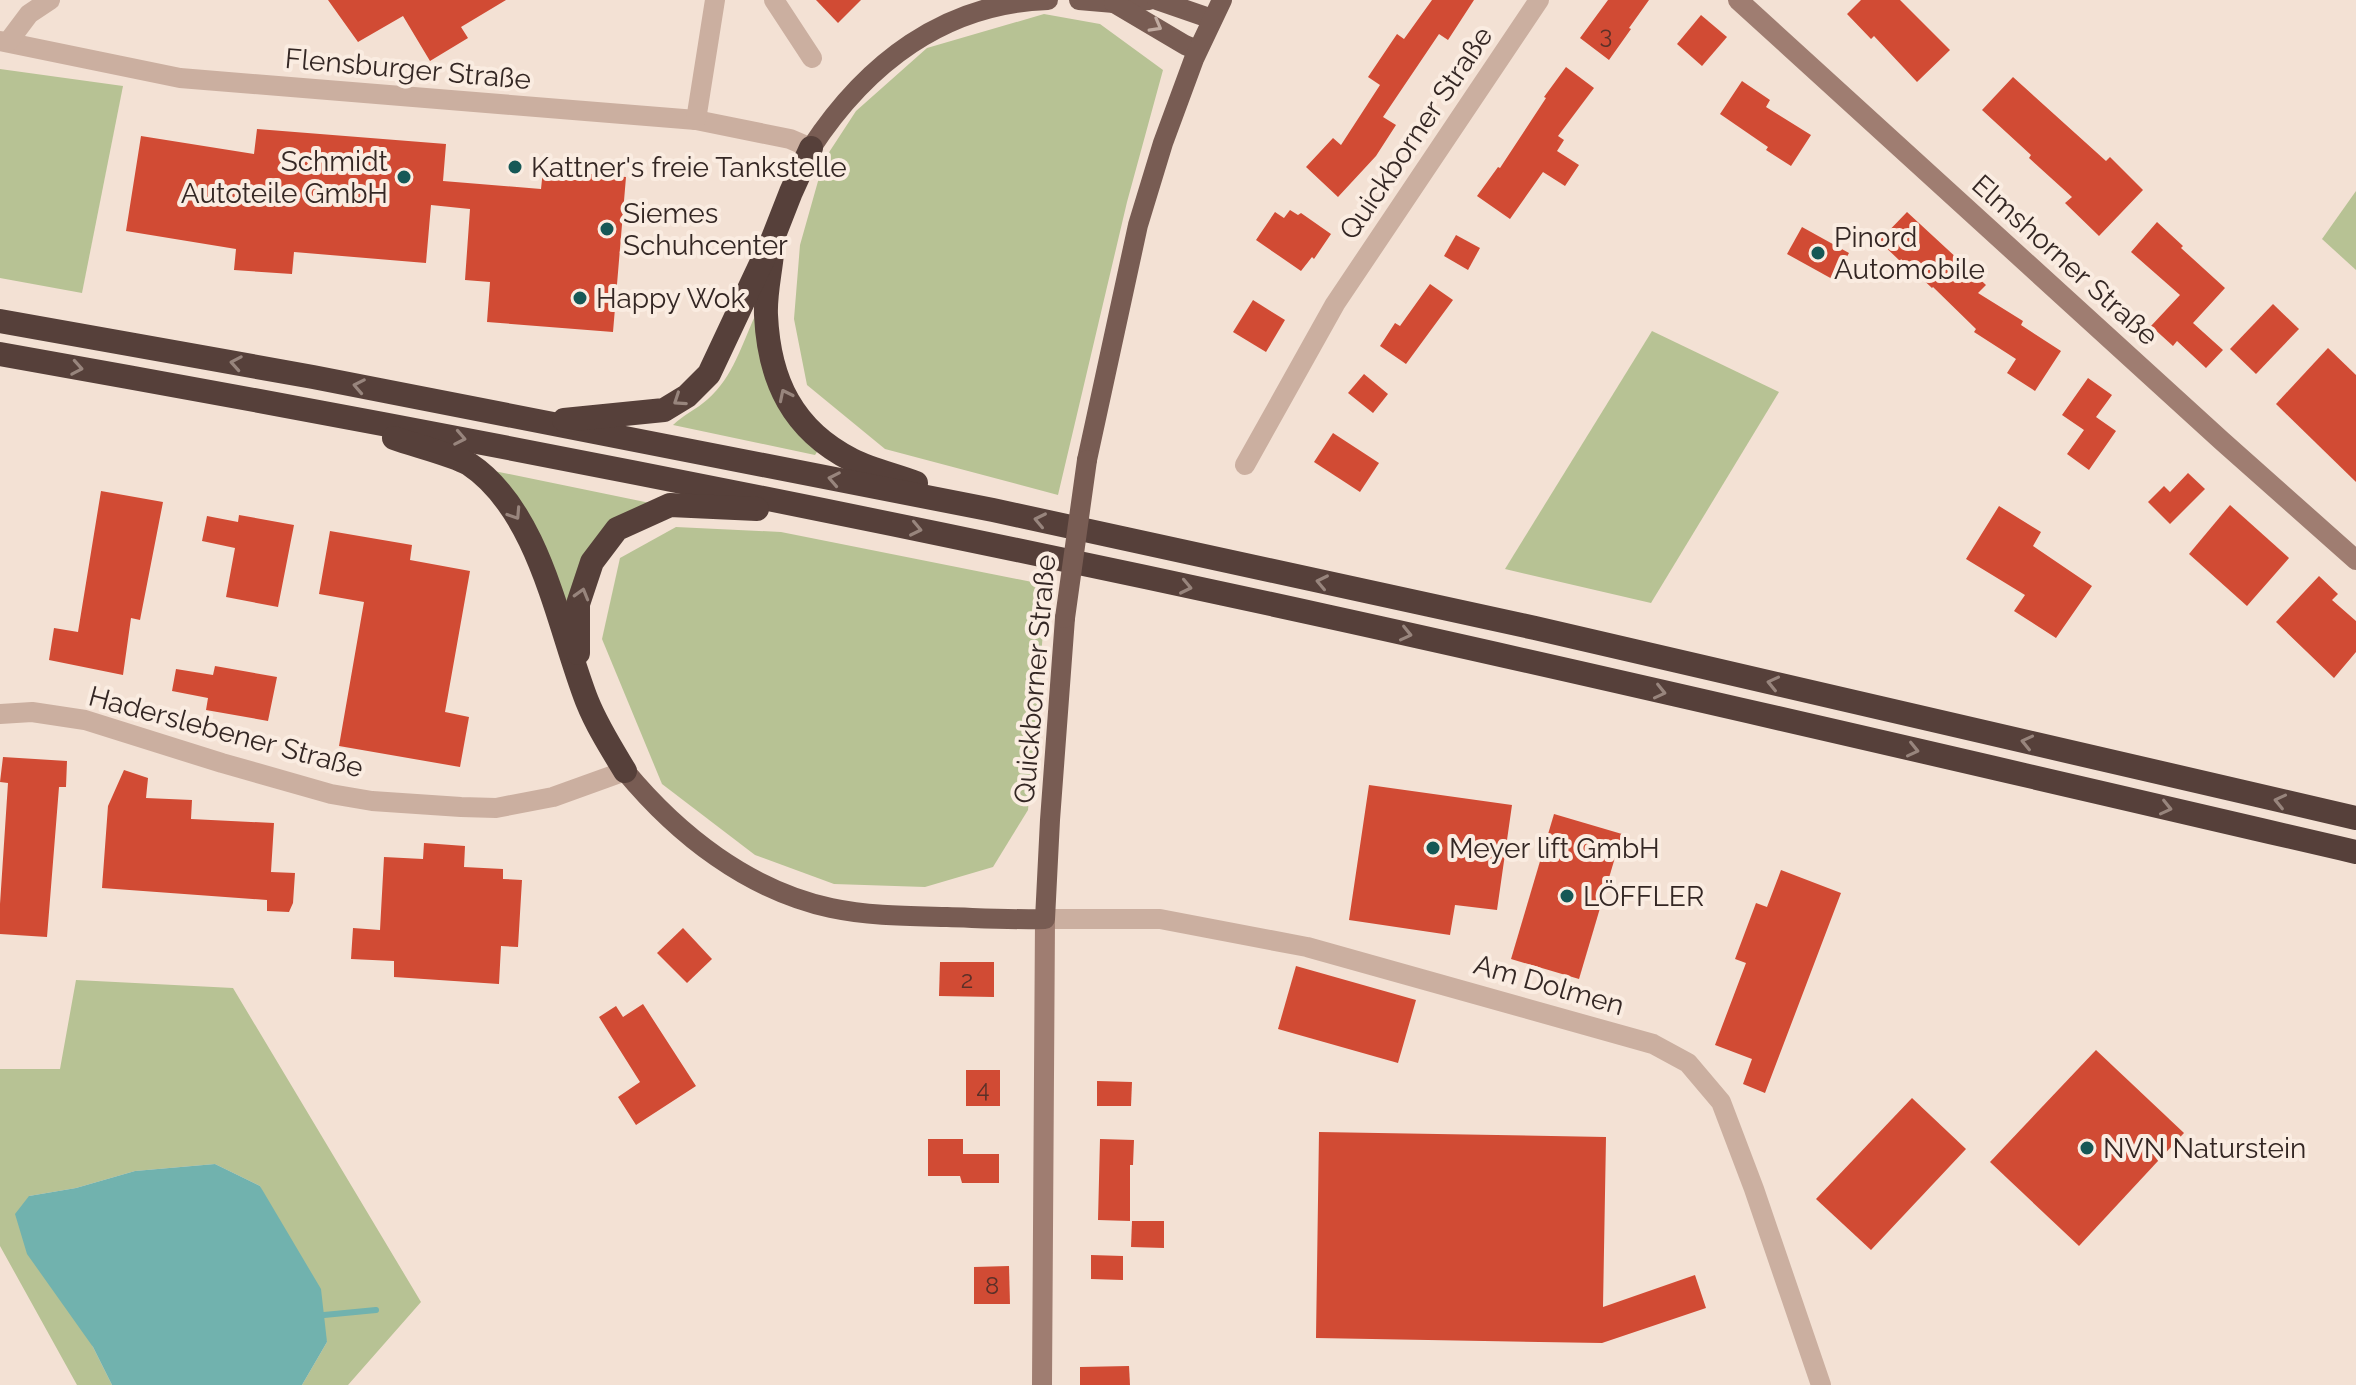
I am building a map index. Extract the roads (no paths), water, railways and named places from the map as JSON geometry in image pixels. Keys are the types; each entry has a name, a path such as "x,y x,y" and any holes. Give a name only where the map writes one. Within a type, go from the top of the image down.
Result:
{"highway":[{"path":"546,423 664,410 687,396 709,374 811,148"},
{"path":"773,238 766,315 774,368 783,395 798,419 815,437 853,460 993,510"},
{"path":"0,321 313,377 993,510 1535,628 2356,818"},
{"path":"0,354 301,407 839,513 1330,617 2356,852"},
{"path":"301,407 467,463 509,504 528,537 587,699 602,733 625,771"},
{"path":"578,671 578,604 592,562 617,529 670,505 839,513"}],"main road":[{"path":"811,148 828,123 870,76 925,34 979,10 1048,0"},
{"path":"1079,0 1114,3 1149,0"},
{"path":"1157,0 1212,19"},
{"name":"Quickborner Straße","path":"1045,919 1065,618 1087,460 1138,225 1163,143 1197,50 1222,0"},
{"path":"1114,3 1197,50"},
{"path":"625,771 656,806 703,847 744,875 784,893 829,907 872,915 1045,919"}],"street":[{"path":"4,41 29,14 50,0"},
{"path":"696,120 715,0"},
{"path":"774,0 812,58"},
{"name":"Quickborner Straße","path":"1245,465 1335,304 1539,0"},
{"name":"Elmshorner Straße","path":"1738,0 2356,560"},
{"name":"Flensburger Straße","path":"4,41 180,78 696,120 790,139 811,148"},
{"name":"Haderslebener Straße","path":"0,714 32,712 85,720 309,788 372,801 496,808 553,797 625,771"},
{"name":"Quickborner Straße","path":"1042,1385 1045,919"},
{"name":"Am Dolmen","path":"1045,919 1160,919 1307,947 1653,1044 1688,1063 1721,1102 1821,1385"}],"water":[{"path":"215,1164 260,1186 321,1289 327,1342 302,1385 112,1385 93,1347 27,1254 15,1214 29,1196 76,1188 135,1171"}],"waterway":[{"path":"324,1315 376,1310"}],"place":[{"name":"Kattner's freie Tankstelle","path":"515,167"},
{"name":"Schmidt Autoteile GmbH","path":"404,177"},
{"name":"Siemes Schuhcenter","path":"607,229"},
{"name":"Pinord Automobile","path":"1818,253"},
{"name":"Happy Wok","path":"580,298"},
{"name":"Meyer lift GmbH","path":"1433,848"},
{"name":"LÖFFLER","path":"1567,896"},
{"name":"NVN Naturstein","path":"2087,1148"}]}
